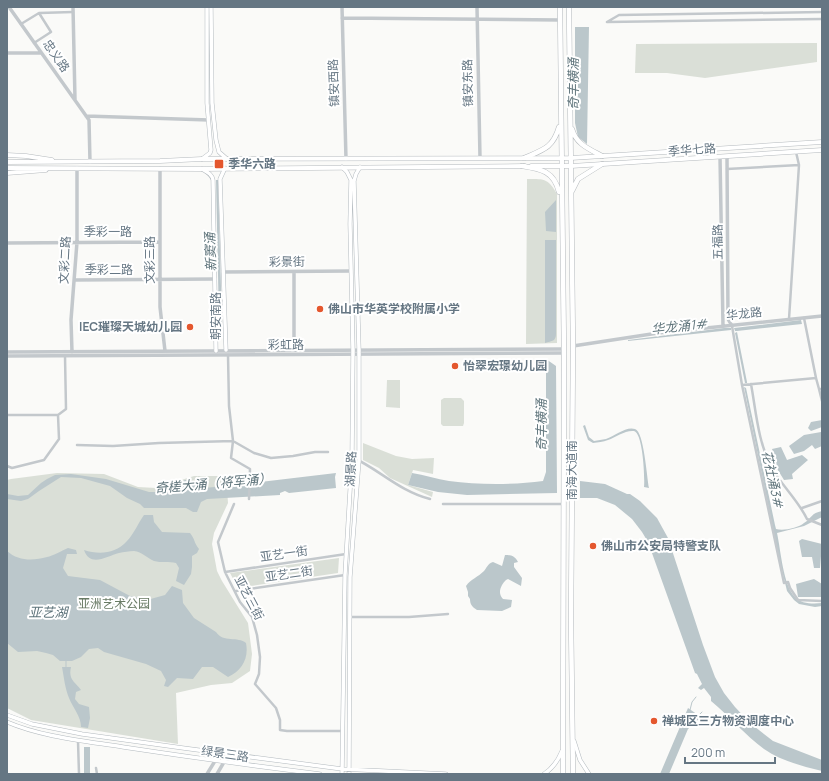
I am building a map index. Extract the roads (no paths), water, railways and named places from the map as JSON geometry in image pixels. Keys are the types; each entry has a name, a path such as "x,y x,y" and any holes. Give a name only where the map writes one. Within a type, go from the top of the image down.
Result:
{"highway":[{"name":"南海大道南","path":"560,7 564,351 563,774"},
{"name":"南海大道南","path":"569,7 573,346 573,774"},
{"path":"561,80 564,82 570,82"},
{"path":"524,158 548,147 553,143 561,122"},
{"path":"570,122 576,139 582,145 602,156"},
{"path":"571,197 573,188 578,179 602,164"},
{"path":"522,166 541,169 553,178 562,201"}],"main road":[{"path":"202,159 210,153 211,150 208,103 207,7"},
{"path":"211,7 212,103 216,140 220,152 227,159"},
{"name":"季华七路","path":"561,158 822,142"},
{"name":"季华七路","path":"571,166 822,150"},
{"path":"7,155 41,158 60,162"},
{"path":"7,162 90,162 202,159 561,158"},
{"path":"7,168 201,169 571,166"},
{"name":"湖景路","path":"342,167 347,172 350,180 353,350 352,457 345,575 342,772"},
{"name":"湖景路","path":"349,772 350,578 359,460 359,350 354,181 360,167"},
{"path":"7,174 61,168"},
{"name":"朝安南路","path":"225,168 220,181 226,350"},
{"path":"201,169 209,173 213,177 213,180 215,176 220,177 220,181"},
{"name":"朝安南路","path":"213,180 216,351"},
{"path":"216,321 219,325 221,325 224,319"},
{"name":"绿景三路","path":"7,715 32,724 82,734 342,772 446,774"},
{"name":"绿景三路","path":"7,722 30,730 78,740 215,761 320,774"},
{"path":"573,739 580,760 589,774"},
{"path":"544,774 558,761 563,750"}],"street":[{"name":"忠义路","path":"9,7 89,120 90,162"},
{"path":"73,7 75,101"},
{"name":"镇安西路","path":"342,7 346,159"},
{"name":"镇安东路","path":"477,7 480,158"},
{"path":"21,24 39,13 73,12"},
{"path":"822,12 619,15 607,22 822,19"},
{"path":"34,43 51,32 39,13"},
{"path":"342,18 560,20"},
{"path":"7,53 41,53"},
{"path":"86,116 209,120"},
{"path":"789,319 799,165 796,152"},
{"name":"五福路","path":"720,157 723,326"},
{"name":"五福路","path":"727,157 728,319 732,326"},
{"path":"727,169 799,165"},
{"name":"文彩二路","path":"72,352 71,320 77,242 77,168"},
{"name":"文彩三路","path":"160,168 160,307 165,351"},
{"name":"季彩一路","path":"7,243 160,242"},
{"name":"彩景街","path":"223,272 351,271"},
{"path":"294,272 294,350"},
{"name":"季彩二路","path":"75,280 215,279"},
{"name":"华龙路","path":"573,346 658,333 822,316"},
{"path":"804,318 816,378 821,389 822,401"},
{"path":"732,326 786,583 788,582 798,600 822,601"},
{"path":"226,350 229,406 233,441 231,458 250,469 249,498"},
{"name":"彩虹路","path":"7,352 226,350 564,351"},
{"path":"216,351 226,355"},
{"name":"彩虹路","path":"7,356 359,354 544,351"},
{"path":"7,415 58,415 66,408 65,356"},
{"path":"744,385 816,378"},
{"path":"751,384 762,441 772,468 786,489 802,508 807,519 822,525"},
{"path":"7,466 12,468 44,460 59,439 58,415"},
{"path":"77,445 113,446 233,441 254,453 271,458 315,452 328,452"},
{"path":"352,457 377,470 388,480 402,488 430,499"},
{"path":"802,508 822,501"},
{"name":"亚艺三街","path":"234,504 218,542 225,572 236,591 240,602 252,617 257,635 260,657 259,674 255,684 276,708 280,720 280,730 342,731"},
{"path":"443,504 563,504"},
{"name":"亚艺一街","path":"225,572 346,554"},
{"name":"亚艺二街","path":"236,591 345,575"},
{"path":"350,617 409,617 448,614"},
{"path":"78,740 79,774"},
{"path":"207,774 215,761"},
{"path":"217,774 224,762"},
{"path":"96,768 96,774"}],"water":[{"path":"575,27 589,27 587,144 578,137 575,123"},
{"path":"216,180 218,180 222,322 219,322"},
{"path":"556,200 556,232 546,231 545,212"},
{"path":"545,240 556,240 556,336 552,341 545,343"},
{"path":"801,320 802,324 737,331 735,331 734,328"},
{"path":"731,328 731,330 628,341 628,340"},
{"path":"737,332 747,383 745,383 735,333"},
{"path":"546,359 556,366 557,493 467,495 438,492 408,485 412,473 449,481 484,484 508,484 543,481 546,472"},
{"path":"744,387 746,388 776,529 795,528 807,521 814,514 822,511 822,517 804,526 777,533 785,576 791,592 800,601 822,603 822,606 815,607 799,604 787,591"},
{"path":"822,420 822,427 811,431 808,428 811,422"},
{"path":"585,425 589,437 594,441 606,439 628,429 635,429 641,438 643,446 649,488 644,487 643,456 640,439 634,431 621,434 606,441 593,443 588,440 583,426"},
{"path":"821,432 822,446 815,449 812,445 804,451 794,454 789,446 804,435"},
{"path":"781,447 787,460 802,455 808,460 792,474 793,479 784,480 773,462 775,458 772,449"},
{"path":"336,473 336,488 289,493 285,491 280,493 280,495 207,499 201,502 197,512 193,512 186,508 144,508 110,486 81,478 61,477 28,499 21,501 7,499 7,494 18,496 28,495 41,483 55,475 71,474 106,479 149,492 157,492 170,488 185,480 203,488 215,487 221,489 228,486"},
{"path":"580,481 605,484 630,494 640,501 657,518 668,538 703,645 715,677 724,693 750,723 773,741 822,760 822,771 785,760 764,749 750,738 711,701 711,697 704,688 701,690 698,688 702,684 695,673 648,542 632,519 615,505 597,498 580,498"},
{"path":"144,515 153,515 154,522 162,532 190,533 193,537 199,549 197,553 192,556 191,574 184,585 176,581 179,568 176,563 154,561 134,551 119,553 95,560 90,558 84,550 101,553 117,549 132,535"},
{"path":"802,539 822,544 820,568 814,568 812,557 802,557 799,541"},
{"name":"亚艺湖","path":"68,548 76,550 77,554 67,554 63,568 68,576 100,580 130,596 147,600 165,595 172,586 182,590 183,603 194,618 223,637 246,643 247,649 245,659 241,668 228,677 213,667 202,667 193,679 177,678 168,687 164,686 166,680 161,671 146,664 104,652 98,648 89,649 81,657 72,661 60,661 53,655 37,651 18,652 7,643 7,551 16,557 31,559 54,555"},
{"path":"505,555 516,558 518,562 514,563 514,567 522,578 521,586 508,579 501,587 501,597 503,599 512,600 511,607 502,611 477,610 471,604 466,586 491,563 493,562 502,566"},
{"path":"814,579 822,584 822,597 798,597 796,584"},
{"path":"62,667 71,667 71,678 81,690 76,692 75,699 79,704 89,707 90,718 88,728 81,727 81,723 68,694"},
{"path":"688,708 701,717 688,729 669,774 660,774"},
{"path":"84,747 90,747 90,774 84,774"}],"waterway":[{"path":"66,660 66,667"},
{"path":"690,710 692,702 696,697"},
{"path":"698,716 702,712"}],"place":[{"name":"季华六路","path":"219,164"},
{"name":"佛山市华英学校附属小学","path":"320,309"},
{"name":"IEC璀璨天城幼儿园","path":"190,327"},
{"name":"怡翠宏璟幼儿园","path":"455,366"},
{"name":"佛山市公安局特警支队","path":"593,546"},
{"name":"禅城区三方物资调度中心","path":"654,721"}],"water label":[{"name":"奇丰横涌","path":"573,84"},
{"name":"新窦涌","path":"210,252"},
{"name":"华龙涌1#","path":"679,326"},
{"name":"奇丰横涌","path":"541,425"},
{"name":"花社涌3#","path":"773,479"},
{"name":"奇槎大涌（将军涌）","path":"213,483"}],"park label":[{"name":"亚洲艺术公园","path":"114,604"}]}
